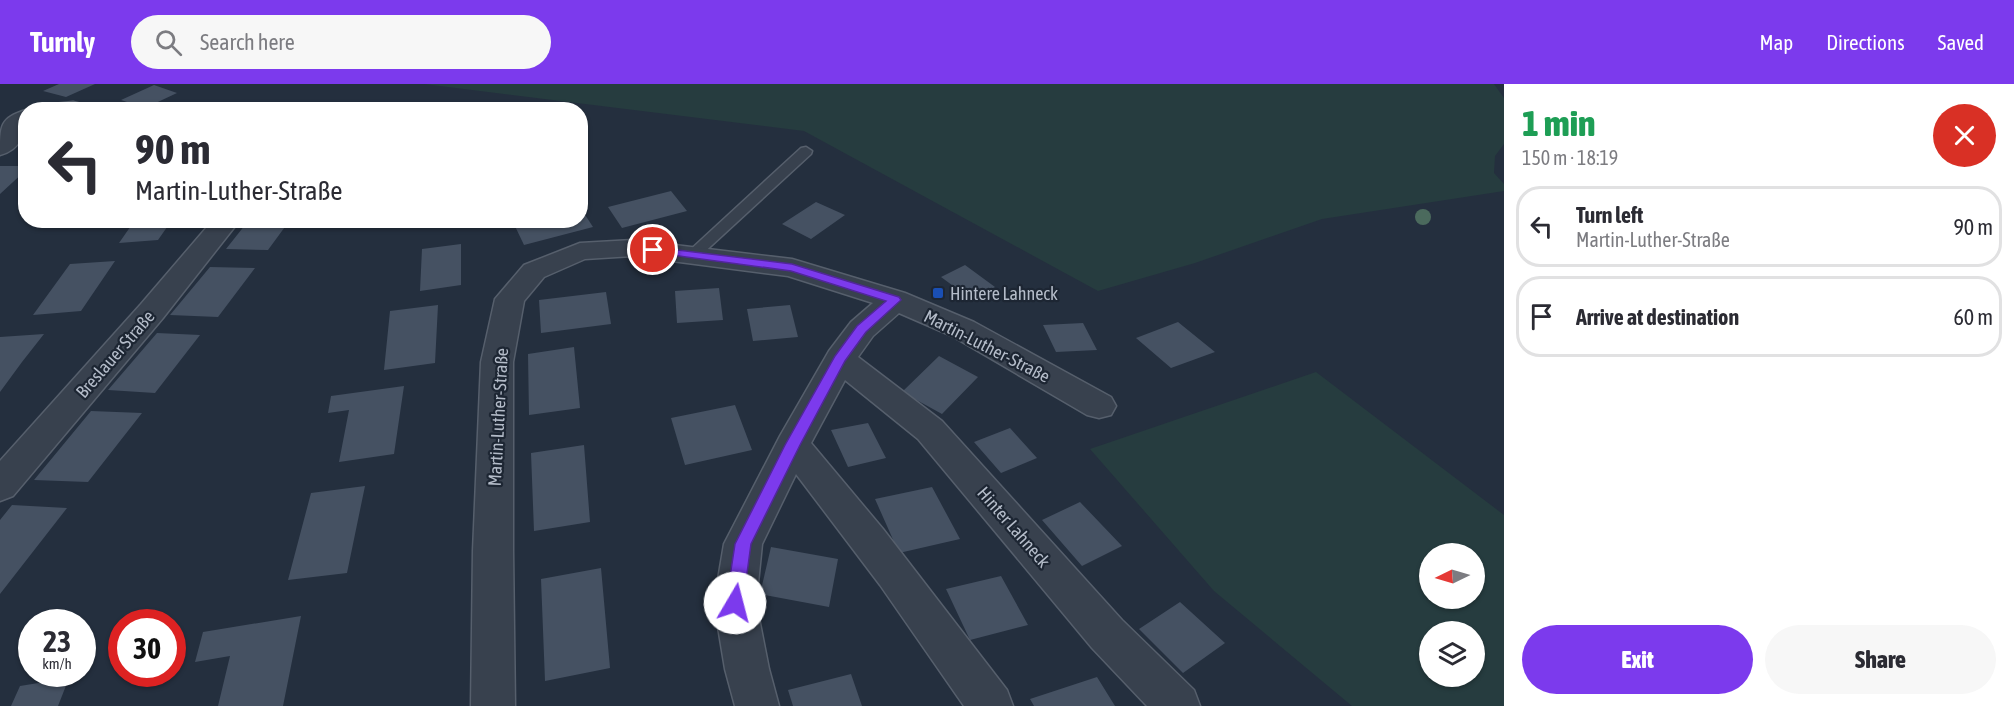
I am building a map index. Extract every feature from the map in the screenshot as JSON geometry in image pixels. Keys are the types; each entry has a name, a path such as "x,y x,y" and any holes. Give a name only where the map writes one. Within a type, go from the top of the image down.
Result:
{"street":[{"path":"0,148 10,139 13,121 18,119"},
{"name":"Breslauer Straße","path":"0,486 152,311 220,228"},
{"name":"Martin-Luther-Straße","path":"494,706 493,551 497,362 510,299 534,271 580,251 633,248 792,268 895,300 963,329 1099,406"},
{"path":"757,706 747,669 735,603 743,544 792,445 840,359 862,329 895,300"},
{"name":"Hinter Lahneck","path":"840,359 930,430 1107,634 1178,706"},
{"path":"792,445 841,502 906,587 991,706"}],"lane":[{"path":"694,254 806,151"}],"green space":[{"path":"424,84 1494,84 1504,98 1504,144 1495,156 1494,173 1504,184 1504,191 1322,219 1195,263 1098,291 804,131 588,104 588,102 570,102"},
{"path":"1316,372 1504,515 1504,706 1352,706 1214,591 1090,449"}],"building":[{"path":"59,84 95,84 66,97 43,91"},
{"path":"154,85 177,93 158,102 121,100"},
{"path":"0,166 18,166 18,177 0,194"},
{"path":"671,191 687,211 622,228 608,207"},
{"path":"816,202 845,215 811,239 782,224"},
{"path":"588,219 593,227 524,245 516,228 588,228"},
{"path":"129,228 166,228 158,240 119,243"},
{"path":"243,228 284,228 268,250 226,249"},
{"path":"461,244 461,285 420,291 422,249"},
{"path":"115,261 81,311 33,315 70,264"},
{"path":"965,265 995,287 971,299 941,277"},
{"path":"210,267 255,268 218,317 170,315"},
{"path":"719,288 723,320 677,323 675,291"},
{"path":"606,292 611,324 541,333 539,300"},
{"path":"438,305 435,363 384,370 390,311"},
{"path":"790,305 798,337 753,341 747,309"},
{"path":"1178,322 1215,352 1171,368 1136,338"},
{"path":"1083,323 1097,350 1056,352 1043,325"},
{"path":"157,333 200,335 155,393 108,390"},
{"path":"44,334 22,362 0,392 0,337"},
{"path":"574,347 580,408 529,415 528,354"},
{"path":"939,356 978,377 942,414 902,392"},
{"path":"404,386 394,454 339,462 349,410 328,413 331,396"},
{"path":"735,405 752,450 685,465 671,418"},
{"path":"91,411 142,413 88,482 34,480"},
{"path":"868,423 886,458 848,467 831,430"},
{"path":"1010,428 1037,458 1001,473 974,442"},
{"path":"584,445 590,522 534,531 531,453"},
{"path":"365,486 347,573 288,580 311,493"},
{"path":"932,487 960,539 899,553 875,499"},
{"path":"1080,502 1122,546 1082,566 1042,520"},
{"path":"12,505 67,508 0,594 0,520"},
{"path":"771,547 838,559 829,607 760,594"},
{"path":"601,568 610,668 545,681 541,579"},
{"path":"1001,576 1028,625 970,640 946,589"},
{"path":"1180,602 1225,643 1183,673 1139,629"},
{"path":"301,616 283,706 218,706 230,656 195,662 203,632"},
{"path":"851,674 862,706 793,706 788,690"},
{"path":"1097,677 1115,706 1034,706 1030,699"},
{"path":"20,687 65,687 58,706 11,706"}],"place":[{"name":"Hintere Lahneck","path":"938,293"}],"route":[{"path":"653,250 792,268 895,300 862,329 840,359 792,445 743,544 735,603"}]}
